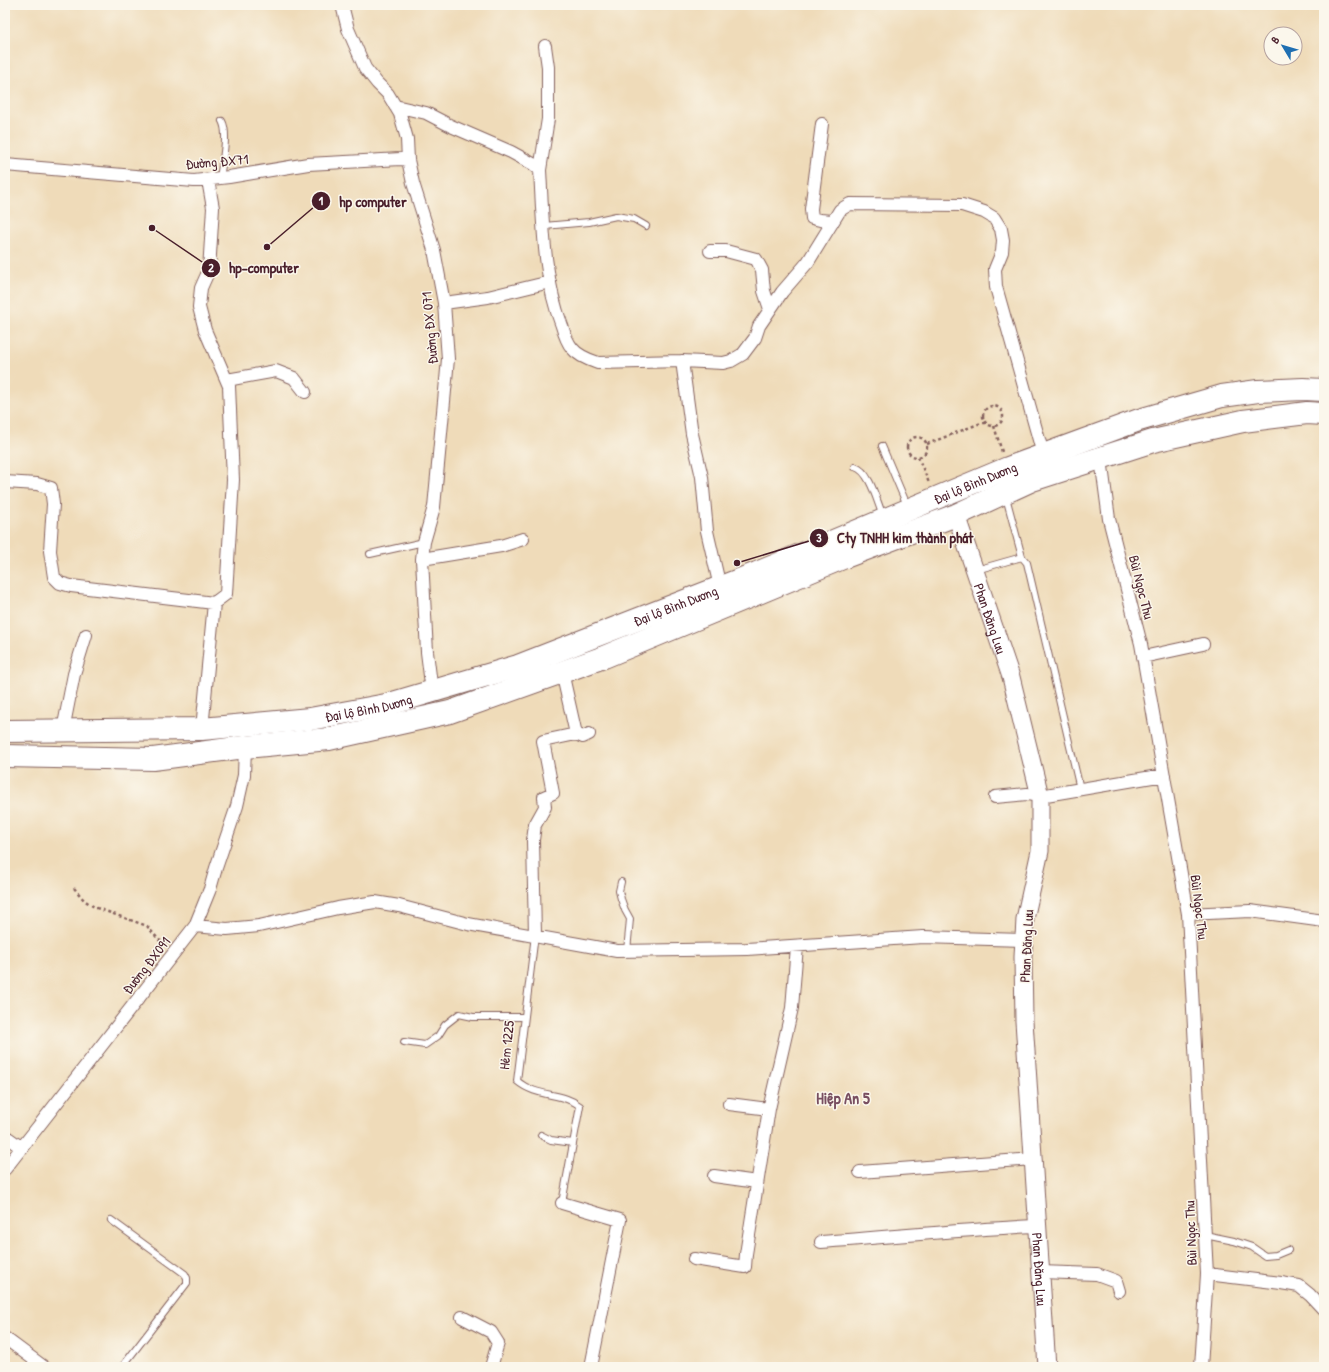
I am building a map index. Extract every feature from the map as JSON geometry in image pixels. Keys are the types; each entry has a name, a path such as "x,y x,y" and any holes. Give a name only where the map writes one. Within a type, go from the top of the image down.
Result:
{"highway":[{"name":"Đại lộ Bình Dương","path":"5,731 202,729 310,719 386,705 518,666 720,587 1043,454 1139,420 1222,396 1258,391 1302,389 1324,390"},
{"name":"Đại lộ Bình Dương","path":"5,756 153,759 245,746 330,739 450,712 604,657 845,557 956,515 1032,480 1153,441 1243,421 1307,413 1324,414"}],"street":[{"name":"Đường ĐX 071","path":"342,5 348,29 365,68 388,94 400,114 407,138 408,160 413,183 434,250 444,302 448,359 434,507 424,542 422,559 427,652 432,692"},
{"path":"545,46 548,67 548,119 540,170 544,226 550,282 558,315 573,349 586,359 598,363 682,361 723,363 731,361 743,354 755,338 759,326 770,309 782,292 808,262 840,210 850,204 962,205 984,212 994,218 1001,229 1003,240 1002,252 995,269 996,287 1043,454"},
{"path":"395,106 426,113 464,132 511,152 533,164 540,170"},
{"path":"822,124 811,209 812,218 832,221"},
{"name":"Đường ĐX71","path":"5,165 194,181 308,164 401,159 408,160"},
{"path":"202,729 214,604 226,594 233,480 229,386 205,330 199,307 201,288 209,270 214,179"},
{"path":"710,251 726,251 756,259 762,270 764,291 770,309"},
{"path":"444,302 488,297 550,282"},
{"path":"682,361 692,434 702,477 707,531 720,587"},
{"path":"227,380 276,371 294,378 305,392"},
{"name":"Bùi Ngọc Thu","path":"1101,459 1109,519 1144,657 1188,914 1207,1274 1201,1367"},
{"path":"5,482 37,484 51,488 53,504 50,551 54,577 60,583 70,586 214,604"},
{"name":"Phan Đăng Lưu","path":"956,515 1011,677 1040,796 1040,851 1025,919 1024,1021 1047,1367"},
{"path":"422,559 501,546 523,539"},
{"path":"63,730 74,674 86,636"},
{"path":"1144,657 1203,644"},
{"path":"562,672 576,734 582,737 589,734"},
{"name":"Hẻm 1225","path":"535,935 533,840 535,825 545,807 544,797 553,793 543,741 576,734"},
{"name":"Đường ĐX091","path":"5,1169 195,926 210,889 238,806 244,775 245,746"},
{"path":"995,798 1027,794 1040,796 1164,775"},
{"path":"195,926 227,928 259,926 338,908 375,902 399,906 468,924 617,951 747,949 923,937 1024,940"},
{"path":"1188,914 1250,911 1324,921"},
{"path":"694,1259 745,1267 768,1109 792,1008 798,946"},
{"path":"729,1104 768,1109"},
{"path":"5,1136 22,1148"},
{"path":"860,1172 1033,1159"},
{"path":"714,1176 757,1182"},
{"name":"Hẻm 1225","path":"562,1203 620,1220 591,1367"},
{"path":"820,1242 977,1228 1037,1226"},
{"path":"1040,1272 1097,1274 1116,1281 1119,1290"},
{"path":"1207,1274 1299,1286 1324,1310"},
{"path":"462,1317 491,1332 498,1343 491,1367"},
{"path":"5,1338 44,1367"}],"lane":[{"path":"214,179 225,136 225,125 222,121"},
{"path":"544,226 589,222 616,216 634,219 646,226"},
{"path":"882,446 909,508"},
{"path":"854,467 864,472 870,483 884,519"},
{"path":"1006,492 1022,557 1027,563 1080,789"},
{"path":"370,554 424,542"},
{"path":"974,570 1022,557"},
{"path":"621,882 619,891 625,910 630,919 628,951"},
{"name":"Hẻm 1225","path":"535,935 517,1081 525,1088 574,1101 580,1106 562,1203"},
{"path":"404,1042 425,1044 438,1036 445,1025 458,1014 473,1017 524,1017"},
{"path":"541,1135 551,1140 573,1143"},
{"path":"111,1220 185,1274 188,1278 187,1283 122,1367"},
{"path":"1205,1235 1234,1241 1252,1247 1265,1256 1276,1256 1288,1250"}],"path":[{"path":"927,444 981,423 994,426 998,425 1003,418 1001,409 997,406 988,407 984,410 983,414 985,423"},
{"path":"994,426 1008,468"},
{"path":"918,458 926,453 927,444 925,440 921,438 912,438 909,441 907,450 910,454 918,458 935,498"},
{"path":"74,888 84,900 94,908 147,926 159,940 177,950"}],"place":[{"name":"hp-computer","path":"152,228"},
{"name":"hp computer","path":"267,247"},
{"name":"Cty TNHH kim thành phát","path":"737,563"}],"district":[{"name":"Hiệp An 5","path":"843,1098"}]}
